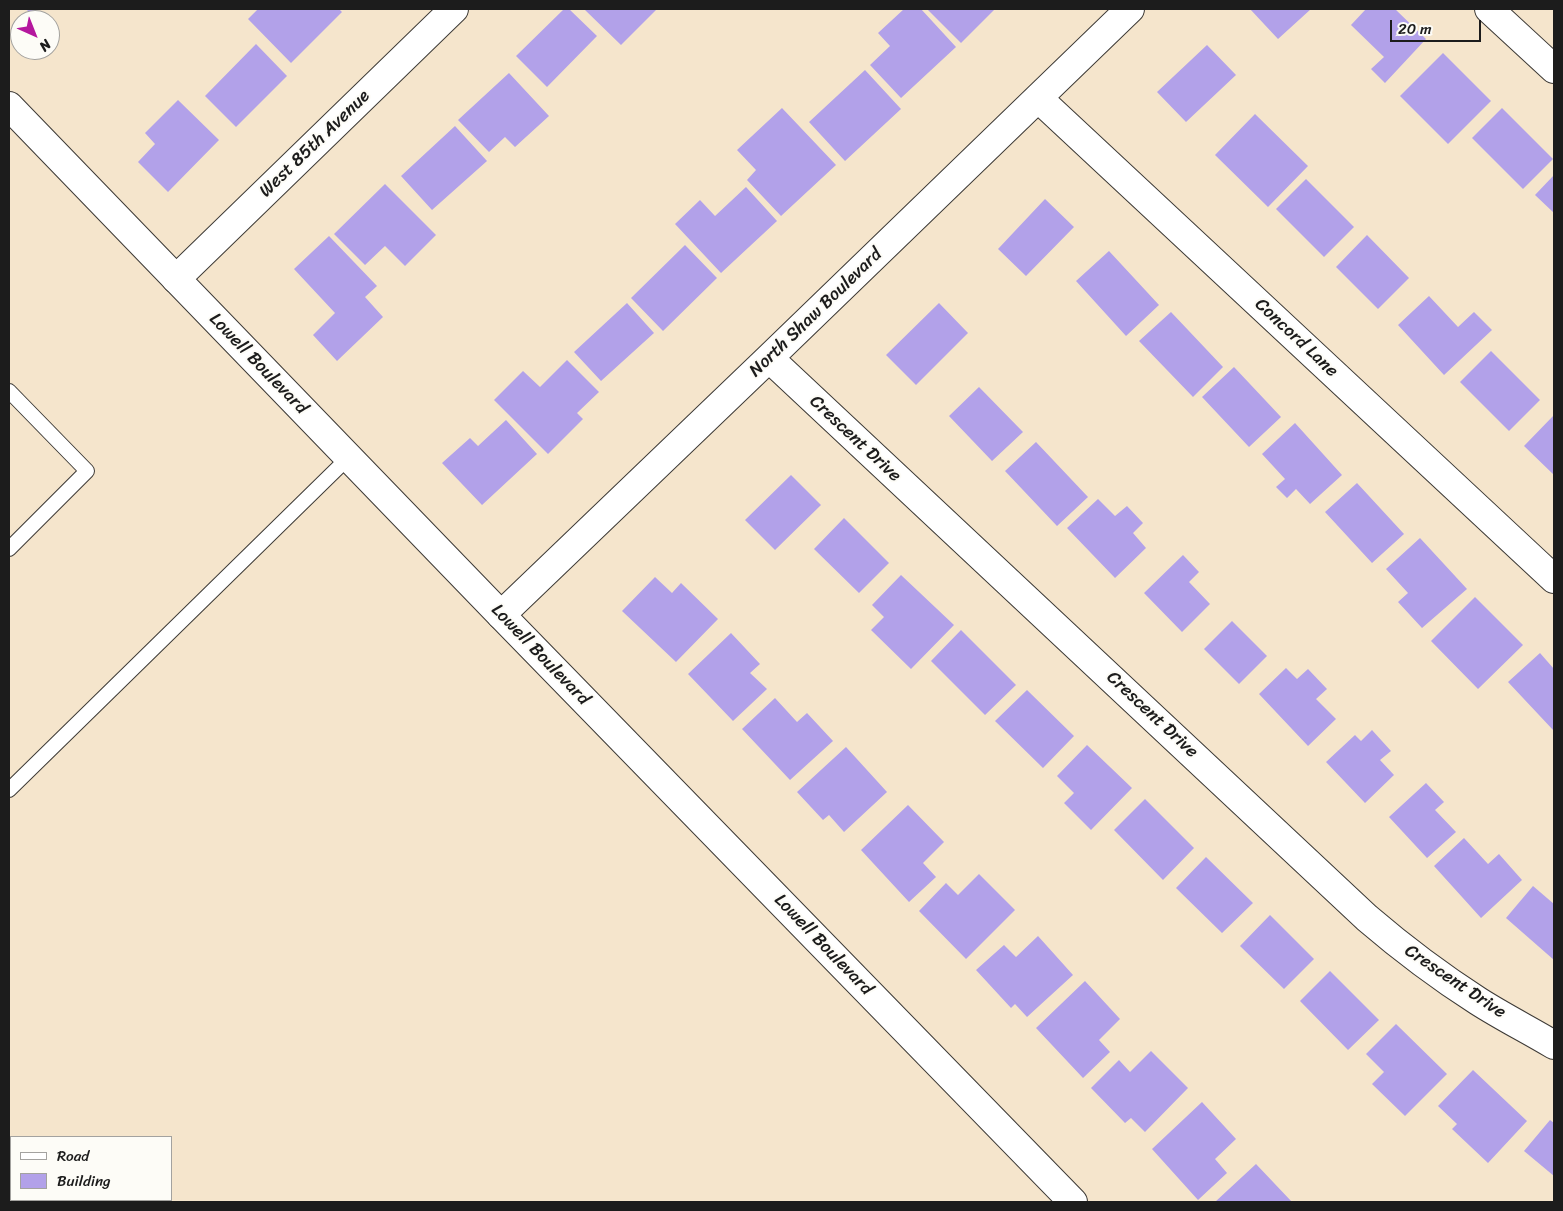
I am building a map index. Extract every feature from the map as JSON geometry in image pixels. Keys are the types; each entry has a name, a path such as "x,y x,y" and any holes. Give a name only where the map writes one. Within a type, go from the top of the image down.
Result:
{"street":[{"name":"West 85th Avenue","path":"176,279 454,9"},
{"name":"North Shaw Boulevard","path":"501,615 1130,9"},
{"path":"1490,9 1554,69"},
{"name":"Concord Lane","path":"1038,98 1554,579"},
{"name":"Lowell Boulevard","path":"9,106 501,615 1073,1202"},
{"name":"Crescent Drive","path":"769,358 1374,924 1436,973 1478,1001 1554,1045"}],"lane":[{"path":"9,391 87,471 9,550"},
{"path":"9,790 348,457"}],"building":[{"path":"258,9 339,9 342,12 291,63 248,19"},
{"path":"564,9 569,9 597,36 547,87 516,56"},
{"path":"584,9 657,9 621,45"},
{"path":"904,9 921,9 956,47 901,98 870,65 890,46 878,33"},
{"path":"927,9 995,9 961,43"},
{"path":"1250,9 1311,9 1278,39"},
{"path":"1366,9 1395,9 1426,39 1385,83 1371,69 1384,57 1351,25"},
{"path":"256,44 287,76 236,127 205,96"},
{"path":"1207,45 1236,75 1186,122 1157,92"},
{"path":"1443,53 1491,101 1448,144 1400,96"},
{"path":"865,70 901,109 845,161 809,122"},
{"path":"509,73 549,116 515,147 505,137 489,152 458,120"},
{"path":"178,100 219,140 168,192 138,162 155,144 145,133"},
{"path":"782,108 836,165 781,216 747,180 756,170 737,150"},
{"path":"1502,108 1553,159 1523,189 1472,138"},
{"path":"1255,114 1308,166 1268,207 1215,155"},
{"path":"455,126 487,161 432,210 401,176"},
{"path":"1554,175 1554,213 1535,195"},
{"path":"1306,179 1354,227 1324,257 1276,209"},
{"path":"385,184 436,235 405,266 385,246 365,265 334,234"},
{"path":"746,187 777,221 721,273 675,224 700,200 715,216"},
{"path":"1045,199 1074,227 1026,276 998,249"},
{"path":"1367,235 1409,278 1378,309 1336,267"},
{"path":"329,236 377,286 365,297 383,317 337,361 313,335 335,313 294,269"},
{"path":"685,245 717,278 663,331 631,298"},
{"path":"1109,251 1159,305 1126,336 1076,281"},
{"path":"1429,296 1458,327 1474,312 1492,330 1444,375 1398,325"},
{"path":"627,303 654,333 601,381 574,352"},
{"path":"939,303 968,333 916,385 886,355"},
{"path":"1171,312 1223,367 1193,397 1139,341"},
{"path":"1491,351 1540,400 1509,431 1460,382"},
{"path":"567,360 599,392 577,413 583,419 548,454 494,400 523,371 540,387"},
{"path":"1234,367 1281,417 1249,447 1202,397"},
{"path":"979,387 1023,432 992,461 949,416"},
{"path":"1554,415 1554,475 1524,446"},
{"path":"506,420 537,454 482,505 442,463 470,438 478,446"},
{"path":"1295,423 1342,475 1310,504 1296,489 1287,498 1276,487 1285,479 1262,454"},
{"path":"1036,442 1088,497 1057,526 1005,471"},
{"path":"791,475 821,505 775,550 745,520"},
{"path":"1357,483 1404,534 1372,563 1325,512"},
{"path":"1098,499 1115,516 1127,506 1143,523 1133,533 1146,548 1115,578 1067,528"},
{"path":"844,518 889,563 859,593 814,549"},
{"path":"1420,538 1467,589 1422,628 1398,602 1408,593 1386,569"},
{"path":"1183,555 1199,572 1189,582 1210,604 1182,632 1144,593"},
{"path":"901,575 954,625 911,669 871,630 884,617 872,605"},
{"path":"655,577 672,593 681,583 718,619 676,662 622,611"},
{"path":"1475,597 1523,645 1478,689 1431,641"},
{"path":"1232,621 1267,656 1239,684 1204,649"},
{"path":"961,630 1016,685 985,715 931,661"},
{"path":"731,633 760,664 750,673 767,689 733,721 688,674"},
{"path":"1540,653 1554,669 1554,731 1508,682"},
{"path":"1286,668 1297,679 1308,669 1327,689 1316,699 1336,719 1308,746 1259,694"},
{"path":"1027,690 1074,736 1043,768 995,721"},
{"path":"775,698 797,722 807,713 833,741 790,780 742,729"},
{"path":"1372,730 1391,751 1380,760 1394,775 1365,803 1326,762 1355,735 1361,741"},
{"path":"1087,745 1132,788 1091,830 1064,803 1074,793 1057,776"},
{"path":"846,747 887,792 844,832 829,815 823,820 797,792"},
{"path":"1426,783 1444,802 1435,810 1456,832 1427,858 1389,817"},
{"path":"1145,799 1194,848 1163,880 1114,830"},
{"path":"908,805 944,842 923,863 936,877 909,902 861,850"},
{"path":"1464,838 1488,864 1499,854 1522,880 1481,918 1434,866"},
{"path":"1206,857 1253,903 1222,933 1176,888"},
{"path":"979,874 1015,910 966,959 919,911 946,883 958,895"},
{"path":"1533,886 1554,904 1554,960 1506,918"},
{"path":"1270,915 1314,959 1284,989 1240,946"},
{"path":"1038,936 1073,975 1027,1017 1015,1004 1011,1008 976,970 1004,945 1016,957"},
{"path":"1330,971 1379,1020 1348,1050 1300,1001"},
{"path":"1085,981 1120,1019 1099,1040 1110,1052 1083,1078 1036,1028"},
{"path":"1396,1024 1447,1074 1405,1116 1372,1084 1384,1072 1366,1054"},
{"path":"1151,1051 1188,1088 1145,1132 1131,1118 1125,1123 1091,1088 1119,1060 1130,1072"},
{"path":"1473,1070 1527,1121 1488,1163 1452,1129 1457,1124 1438,1106"},
{"path":"1202,1102 1236,1139 1215,1159 1227,1173 1198,1200 1152,1149"},
{"path":"1550,1120 1554,1123 1554,1176 1524,1151"},
{"path":"1256,1164 1292,1202 1215,1202"}]}
